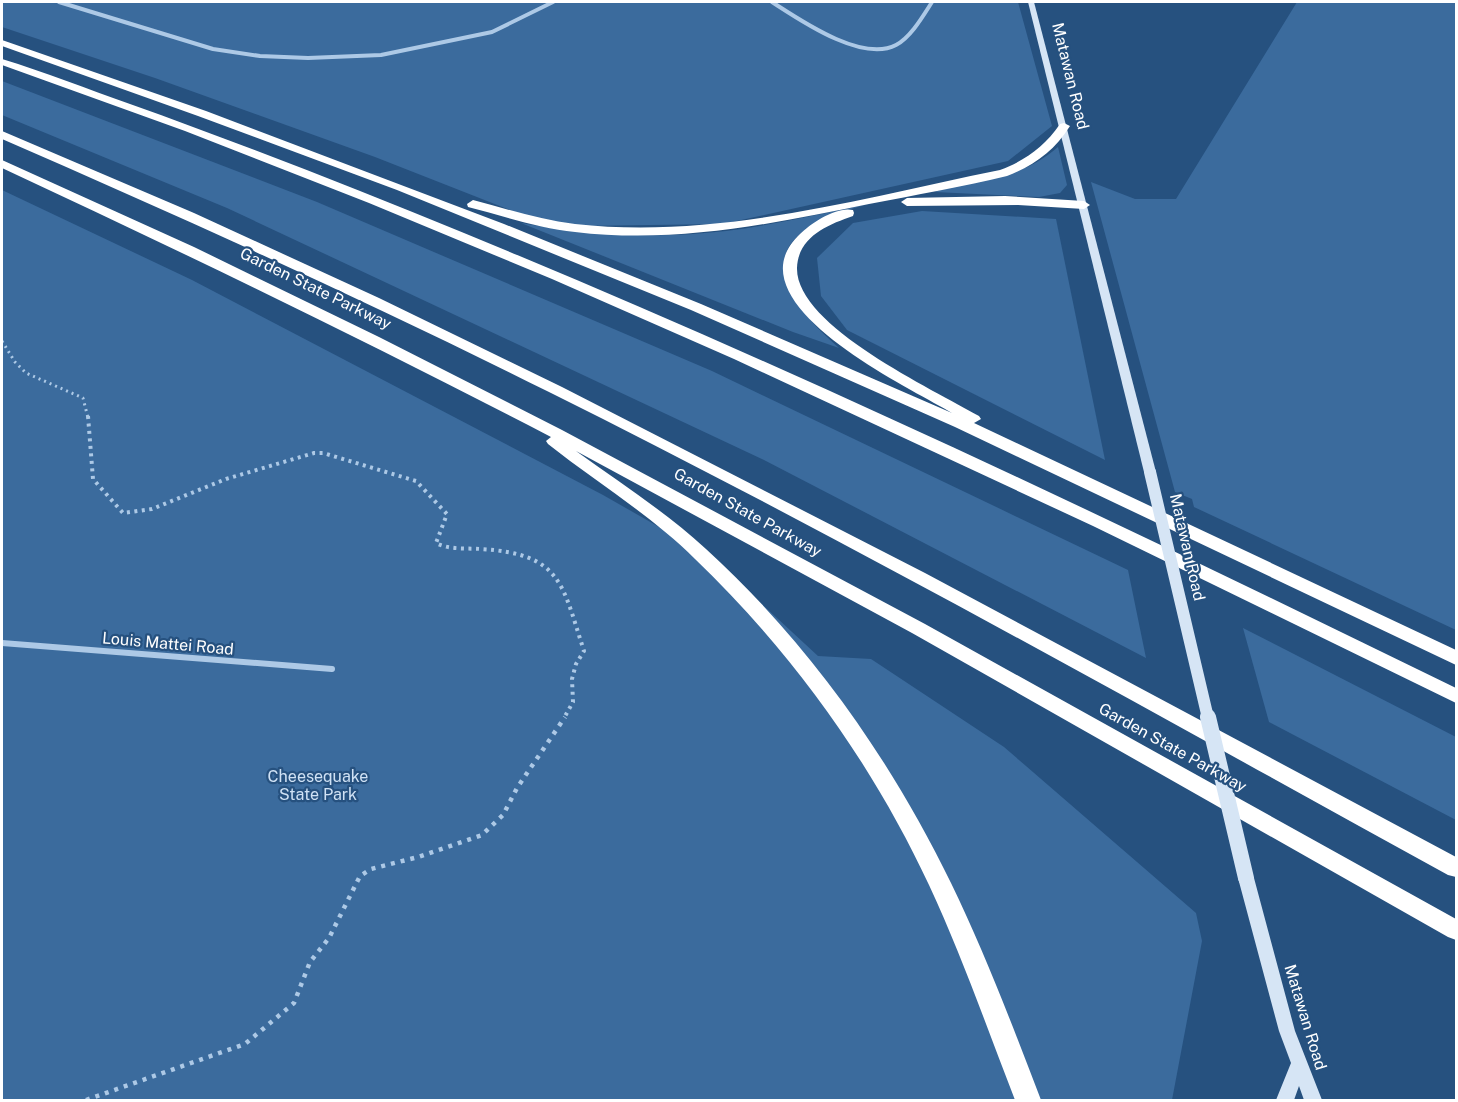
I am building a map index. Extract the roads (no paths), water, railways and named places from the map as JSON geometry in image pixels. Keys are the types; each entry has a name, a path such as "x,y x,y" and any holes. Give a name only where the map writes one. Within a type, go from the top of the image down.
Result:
{"highway":[{"path":"2,43 200,112 350,168 704,310 1027,454 1456,658"},
{"path":"2,62 180,126 362,197 715,344 1011,478 1456,696"},
{"path":"350,168 523,218 611,231 668,232 724,228 981,178 1021,166 1047,150 1064,126"},
{"name":"Garden State Parkway","path":"2,135 305,269 655,440 940,589 1456,868"},
{"name":"Garden State Parkway","path":"2,165 250,279 522,415 900,619 1456,930"},
{"path":"892,196 947,196 1084,205"},
{"path":"1017,201 901,202 853,211 825,222 805,236 792,252 789,268 792,285 801,303 830,332 897,377 949,404 1027,454"},
{"path":"522,415 588,468 661,519 700,554 784,640 840,712 877,768 926,855 973,958 1028,1101"}],"main road":[{"name":"Matawan Road","path":"1031,2 1150,472 1246,878 1287,1031 1313,1101"},
{"path":"1285,1101 1299,1064"}],"street":[{"path":"59,2 213,49 260,56 308,58 381,56 482,34 524,18 553,2"},
{"path":"772,2 818,30 847,43 882,49 896,44 932,2"},
{"name":"Louis Mattei Road","path":"2,643 332,669"}],"park label":[{"name":"Cheesequake State Park","path":"318,785"}]}
